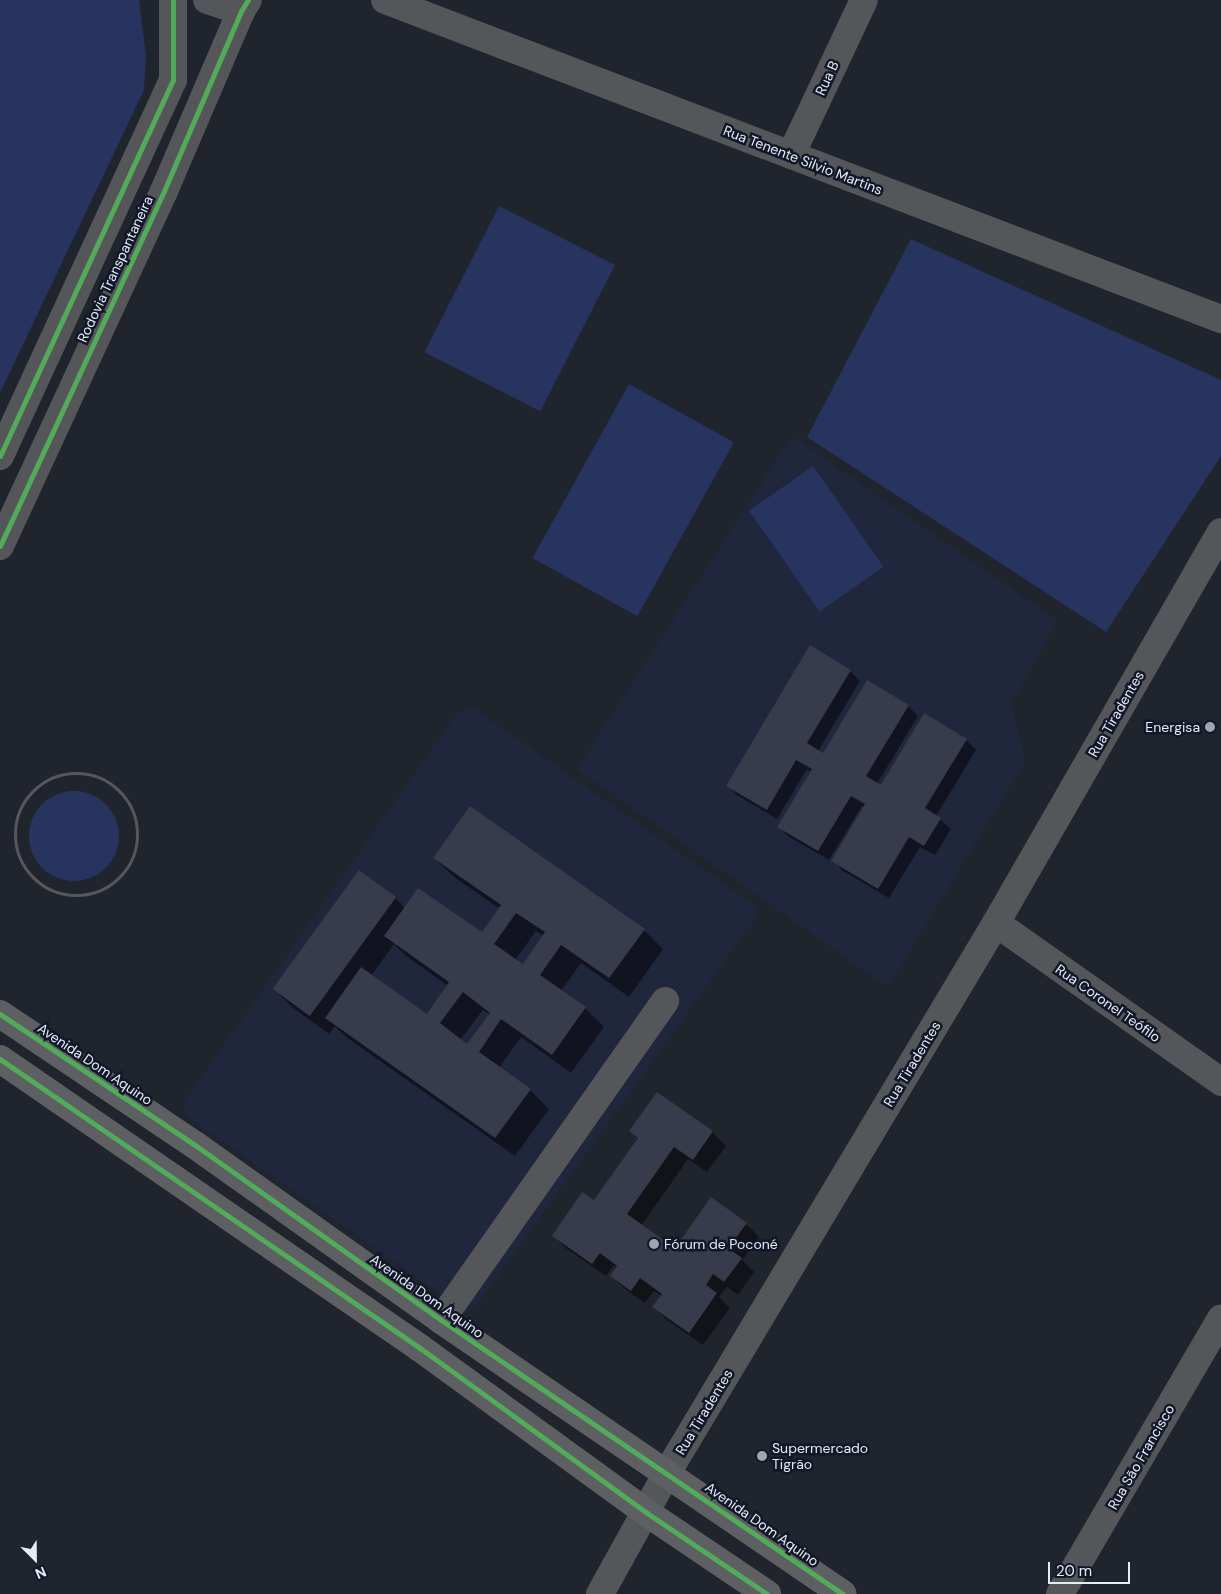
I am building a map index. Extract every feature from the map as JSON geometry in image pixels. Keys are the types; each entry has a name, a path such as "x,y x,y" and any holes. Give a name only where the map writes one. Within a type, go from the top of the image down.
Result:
{"main road":[{"name":"Avenida Dom Aquino","path":"0,1014 195,1146 441,1320 843,1594"},
{"path":"0,1059 420,1348 647,1513 767,1594"},
{"path":"174,1177 195,1146"},
{"path":"420,1348 441,1320"}],"street":[{"name":"Rodovia Transpantaneira","path":"0,456 132,174 173,80 173,0"},
{"path":"207,0 245,6"},
{"name":"Rua Tenente Silvio Martins","path":"386,0 1221,319"},
{"name":"Rua B","path":"791,155 864,0"},
{"name":"Rodovia Transpantaneira","path":"0,546 164,191 245,6"},
{"path":"132,174 164,191"},
{"name":"Rua Tiradentes","path":"600,1594 647,1513 667,1473 996,923 1221,532"},
{"name":"Rua Coronel Teófilo","path":"996,923 1221,1082"},
{"path":"441,1320 665,1001"},
{"name":"Rua São Francisco","path":"1060,1594 1221,1320"}],"path":[{"path":"73,773 94,775 112,784 126,798 135,816 138,836 133,856 123,873 107,886 88,894 68,894 49,889 33,877 21,861 15,841 16,821 24,803 32,793 54,777 73,773"}],"shaded area":[{"path":"0,0 139,0 146,55 144,90 0,393"},
{"path":"499,206 615,265 540,411 425,352"},
{"path":"911,239 1221,380 1221,456 1106,632 807,437"},
{"path":"629,384 734,442 637,616 533,558"},
{"path":"792,436 1058,621 1011,704 1026,760 888,987 577,769"},
{"path":"813,466 884,567 820,611 749,511"},
{"path":"472,707 756,906 757,916 478,1304 466,1312 185,1115 184,1102 458,712"},
{"path":"74,791 91,794 106,804 116,819 119,836 116,853 106,868 91,878 74,881 57,878 42,868 32,853 29,836 32,819 42,804 57,794"}],"building":[{"path":"810,645 851,670 807,743 823,753 867,680 909,705 866,776 881,785 924,713 967,739 925,808 941,818 924,846 909,837 878,889 831,861 865,804 851,796 818,851 777,827 812,769 796,760 767,810 726,786"},
{"path":"470,806 645,929 609,978 561,945 540,975 586,1007 552,1055 501,1019 479,1052 531,1089 495,1138 325,1018 361,967 427,1014 449,982 384,936 418,888 482,932 501,905 433,858","holes":["516,913 545,932 523,964 494,944","463,992 490,1013 467,1044 440,1023"]},
{"path":"359,870 396,897 310,1016 273,989"},
{"path":"657,1092 713,1131 693,1160 674,1147 627,1214 675,1248 711,1197 747,1223 728,1248 742,1258 724,1282 713,1274 706,1285 717,1293 689,1333 652,1307 662,1294 640,1278 631,1291 610,1276 617,1266 600,1253 592,1264 552,1236 582,1192 594,1200 638,1138 629,1131"}],"cycle path":[{"path":"0,456 173,80 173,0"},
{"path":"0,546 164,191 241,11 248,0"},
{"path":"0,1014 195,1145 441,1320 843,1594"},
{"path":"0,1059 420,1348 647,1513 767,1594"}],"place":[{"name":"Energisa","path":"1210,727"},
{"name":"Fórum de Poconé","path":"654,1244"},
{"name":"Supermercado Tigrão","path":"762,1456"}]}
